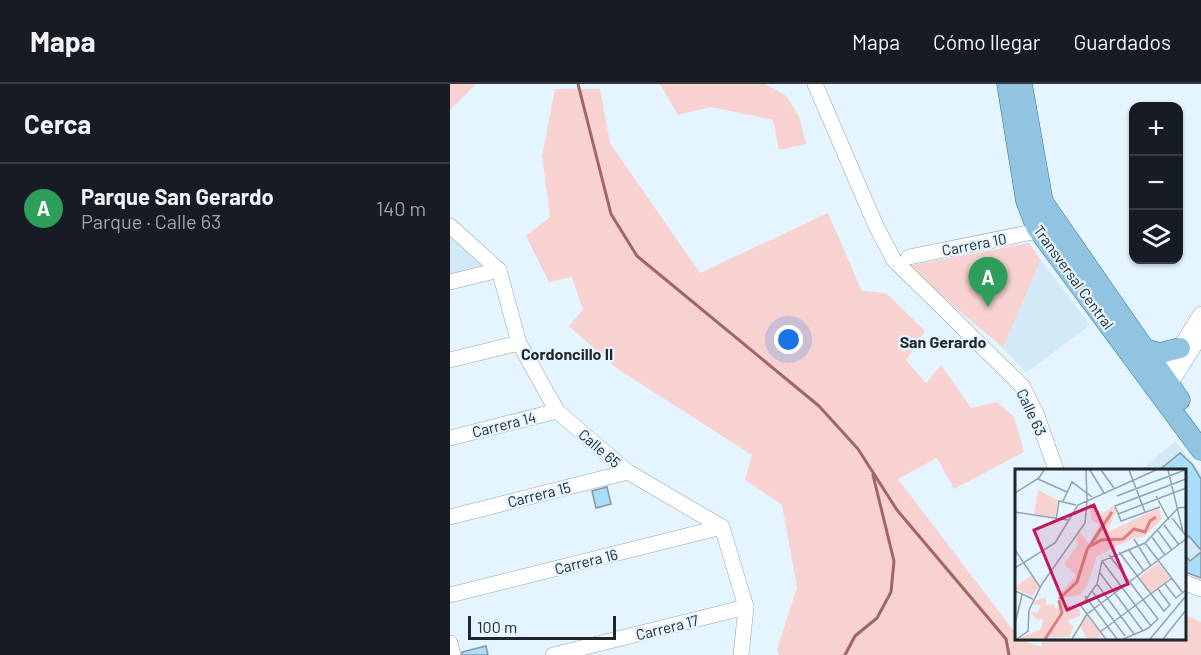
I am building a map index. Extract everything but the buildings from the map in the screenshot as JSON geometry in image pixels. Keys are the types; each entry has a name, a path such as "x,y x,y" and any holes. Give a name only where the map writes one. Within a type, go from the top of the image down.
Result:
{"main road":[{"name":"Transversal Central","path":"1007,84 1026,201 1038,231 1162,387"},
{"name":"Transversal Central","path":"1022,84 1043,202 1144,349 1162,387"},
{"path":"1144,349 1160,353 1180,348"},
{"path":"1162,387 1201,429"},
{"path":"1162,387 1201,450"}],"street":[{"path":"815,84 876,226 901,258"},
{"path":"450,226 499,270"},
{"name":"Carrera 10","path":"901,258 1038,231"},
{"name":"Calle 63","path":"901,258 1023,387 1036,413 1055,469"},
{"path":"450,282 499,270"},
{"name":"Calle 65","path":"499,270 519,343 557,411 628,472 722,528"},
{"path":"1162,387 1180,348 1201,314"},
{"path":"1162,387 1201,335"},
{"path":"450,360 519,343"},
{"name":"Carrera 14","path":"450,438 557,411"},
{"name":"Carrera 15","path":"450,516 628,472"},
{"path":"722,528 746,607 741,655"},
{"name":"Carrera 16","path":"450,595 722,528"},
{"path":"1186,582 1201,589"},
{"name":"Carrera 17","path":"553,655 746,607"},
{"path":"450,643 453,655"}],"shaded area":[{"path":"450,84 476,84 450,110"},
{"path":"660,84 765,84 786,96 799,116 806,144 779,150 773,120 711,107 678,115"},
{"path":"555,89 600,89 610,143 700,273 828,213 862,291 886,293 925,331 906,360 926,383 941,365 971,408 997,402 1014,417 1024,452 954,489 937,458 898,479 1015,633 1015,640 1041,647 1043,640 1186,640 1186,615 1201,622 1201,655 779,655 777,650 797,587 782,505 745,480 752,455 616,368 569,326 583,310 572,277 549,282 526,236 550,217 542,156"},
{"path":"450,235 483,266 450,274"},
{"path":"1029,243 1041,260 1003,348 907,266"},
{"path":"1041,260 1090,325 1026,373 1003,348"},
{"path":"1175,441 1201,473 1201,579 1186,572 1186,469 1142,469"}],"waterway":[{"path":"578,84 611,214 637,256 819,406 858,449 897,510 1006,639 1009,655"},
{"path":"845,655 855,636 877,618 891,592 894,561 873,475"}],"place":[{"name":"Parque San Gerardo","path":"988,307"}],"district":[{"name":"San Gerardo","path":"943,341"},
{"name":"Cordoncillo II","path":"567,353"}]}
